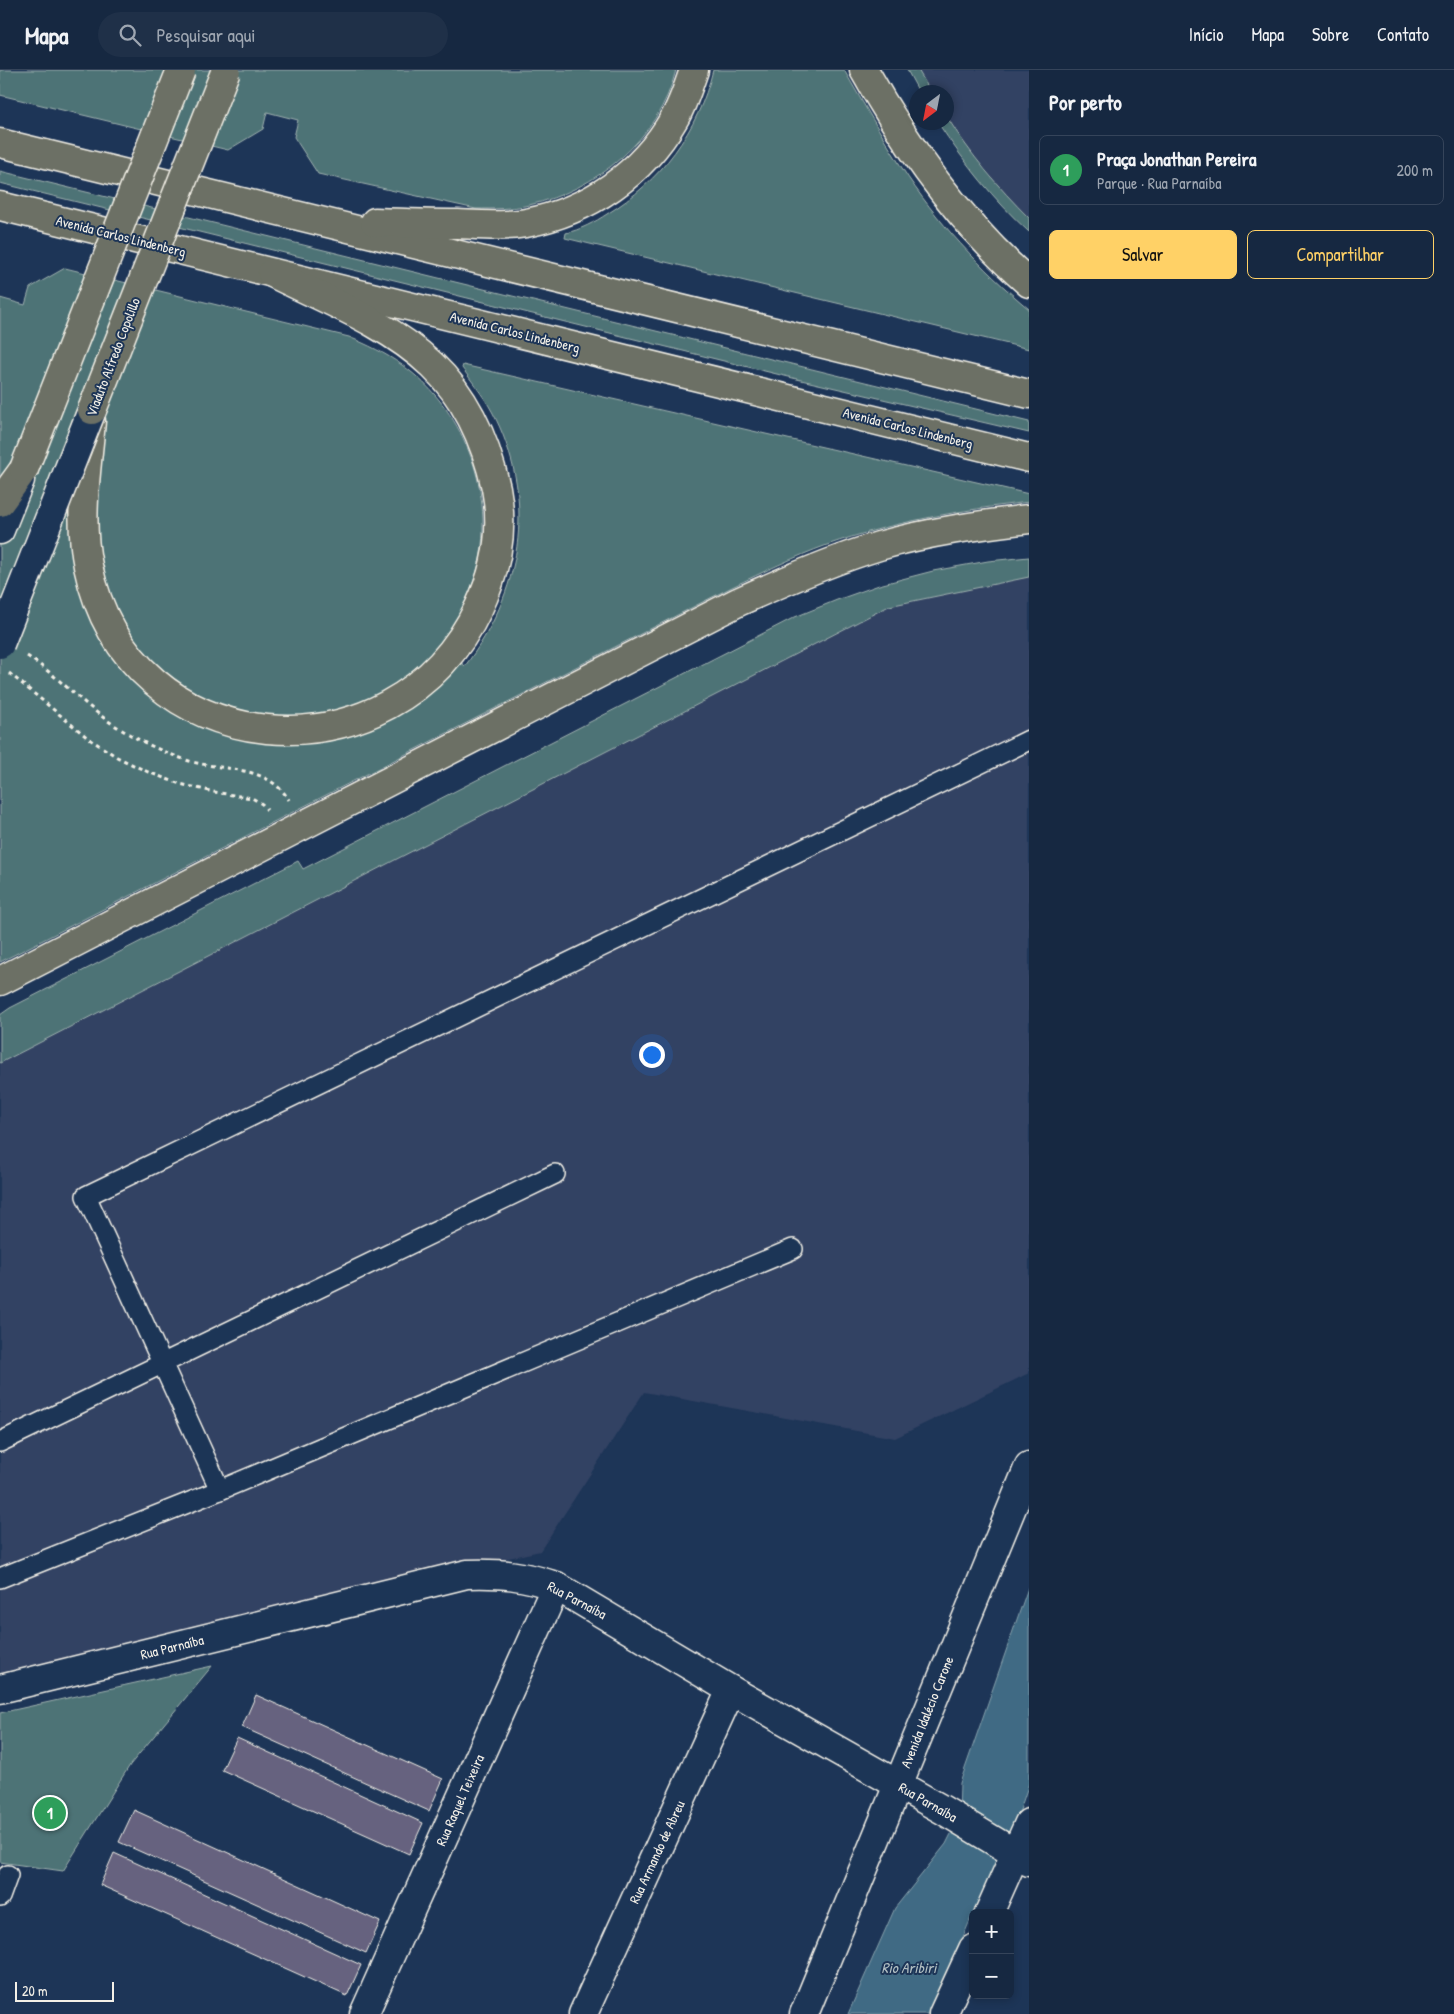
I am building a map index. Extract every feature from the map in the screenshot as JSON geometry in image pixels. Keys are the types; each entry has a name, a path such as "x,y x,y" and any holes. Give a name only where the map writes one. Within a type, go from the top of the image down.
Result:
{"main road":[{"path":"0,502 24,469 181,70"},
{"name":"Viaduto Alfredo Copolillo","path":"92,410 226,70"},
{"path":"320,221 499,226 534,221 577,207 623,179 643,161 675,118 694,70"},
{"path":"864,70 889,114 917,157 949,199 983,238 1029,283"},
{"path":"0,130 56,156"},
{"path":"0,143 1029,394"},
{"name":"Avenida Carlos Lindenberg","path":"0,206 1029,458"},
{"path":"0,211 34,214"},
{"path":"92,410 83,509 84,540 93,589 114,634 145,673 163,689 184,703 206,714 254,728 303,731 328,728 352,721 397,701 431,674 450,653 472,623 485,595 495,565 500,534 498,502 492,470 482,439 469,413 452,388 433,366 411,347 360,317 272,273"},
{"path":"0,981 729,607 784,581 831,562 889,544 980,524 1029,519"}],"street":[{"name":"Viaduto Alfredo Copolillo","path":"1,656 92,410"},
{"path":"0,530 24,469"},
{"name":"Avenida Idalécio Carone","path":"804,2014 1029,1466"},
{"name":"Rua Parnaíba","path":"0,1689 467,1574 497,1573 526,1576 556,1586 731,1690 943,1810 1017,1855"},
{"name":"Rua Raquel Teixeira","path":"364,2014 556,1586"},
{"name":"Rua Armando de Abreu","path":"583,2014 731,1690"},
{"path":"991,1909 1017,1855 1029,1823"},
{"path":"943,2014 971,1954"}],"lane":[{"path":"220,1490 86,1196 1029,740"},
{"path":"0,1442 162,1362 555,1174"},
{"path":"0,1578 220,1490 793,1249"},
{"path":"0,1897 8,1875"}],"path":[{"path":"25,654 103,718 129,735 187,761 248,772 271,780 286,794 294,831"},
{"path":"1,656 88,738 117,757 148,772 180,784 258,800 294,831"}],"shaded area":[{"path":"918,70 1029,70 1029,218 1007,196 954,129 954,85 927,85"},
{"path":"1029,577 1029,1373 895,1438 644,1392 540,1551 0,1673 0,1063 889,606"}],"green space":[{"path":"0,70 676,70 668,95 640,139 621,158 600,174 554,198 509,208 476,209 318,174 294,137 298,120 267,112 263,129 228,150 0,95"},
{"path":"713,70 844,70 902,168 929,207 977,261 1029,309 1029,349 565,238 566,233 592,223 626,201 660,170 675,152 698,114"},
{"path":"907,70 918,70 927,85 915,85"},
{"path":"954,128 985,170 1029,218 1029,232 992,194 943,130 954,130"},
{"path":"0,171 1029,422 1029,433 801,380 0,183"},
{"path":"65,268 349,337 370,346 402,365 423,383 442,403 457,426 469,451 477,477 482,504 483,532 480,559 474,581 458,620 450,653 465,666 484,638 499,608 510,578 517,547 519,515 516,483 509,451 496,419 480,392 462,368 463,365 1029,494 1029,502 952,513 902,523 827,545 779,565 732,587 0,962 0,298 25,305 30,288"},
{"path":"1029,557 1029,577 889,606 0,1063 0,1015 10,1008 298,861 303,869 795,617 879,585 933,571 988,561"},
{"path":"212,1666 130,1765 63,1871 0,1862 0,1713"}],"water":[{"name":"Rio Aribiri","path":"1029,1585 1029,1783 1008,1846 975,1909 969,1909 969,1923 931,2014 848,2014 895,1908 946,1844 959,1818 960,1783"}],"building":[{"path":"256,1695 443,1779 429,1811 242,1727"},
{"path":"237,1738 423,1823 409,1854 222,1770"},
{"path":"134,1810 380,1922 366,1953 119,1842"},
{"path":"114,1853 361,1965 347,1996 100,1885"}],"place":[{"name":"Praça Jonathan Pereira","path":"50,1813"}]}
